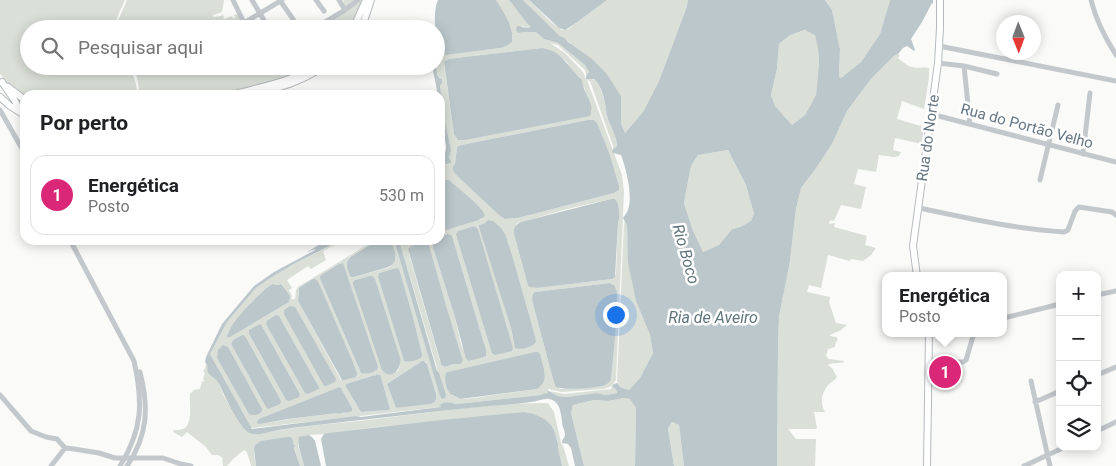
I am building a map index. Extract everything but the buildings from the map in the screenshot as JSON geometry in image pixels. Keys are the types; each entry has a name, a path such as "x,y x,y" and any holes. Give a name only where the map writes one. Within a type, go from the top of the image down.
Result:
{"main road":[{"path":"360,20 369,0"},
{"name":"Rua do Norte","path":"916,272 913,246 938,63 940,0"},
{"path":"250,90 300,75"},
{"path":"283,81 296,79 303,75"},
{"path":"271,90 295,83 309,75"},
{"path":"1,81 20,96"},
{"path":"1,81 20,108"},
{"path":"0,98 20,111"},
{"path":"927,466 929,337"}],"street":[{"path":"233,0 242,20"},
{"path":"252,0 264,20"},
{"path":"316,0 324,12"},
{"path":"339,0 346,10"},
{"path":"329,20 358,0"},
{"path":"1091,0 1106,39 1116,55"},
{"path":"252,20 281,1 293,19"},
{"path":"939,46 1116,81"},
{"path":"938,63 964,66 997,74"},
{"path":"964,66 970,124"},
{"path":"1083,154 1090,93"},
{"path":"1040,180 1058,105"},
{"path":"0,110 20,145"},
{"name":"Rua do Portão Velho","path":"931,114 1116,162"},
{"path":"918,208 999,224 1064,232 1068,230 1075,210 1079,207 1112,212 1116,215"},
{"path":"75,245 137,360 145,403 144,428 139,446 127,466"},
{"path":"75,245 134,361 140,388 140,407 136,432 125,458 119,466"},
{"path":"1101,294 1116,291"},
{"path":"1007,317 1056,305"},
{"path":"929,362 963,362 966,360 973,337"},
{"path":"1101,373 1116,367"},
{"path":"1031,381 1050,466"},
{"path":"1035,402 1056,394"},
{"path":"0,395 31,431 57,440 65,448 99,453 115,458 163,458 191,466"},
{"path":"1101,429 1116,422"},
{"path":"139,446 141,455 144,458"},
{"path":"53,465 65,448"},
{"path":"1024,466 1057,451"},
{"path":"115,458 119,466"}],"shaded area":[{"path":"0,0 125,0 117,20 20,20 20,75 133,75 137,90 20,90 20,93 11,87 0,74"},
{"path":"127,0 224,0 222,12 213,15 213,17 223,14 224,19 232,16 234,19 234,15 238,14 241,20 118,20"},
{"path":"343,0 364,0 354,20 334,20 344,13 346,9"},
{"path":"496,0 509,0 531,27 522,26 519,33 537,32 544,39 558,43 585,65 589,72 586,76 585,70 558,45 550,43 565,53 583,72 586,79 593,79 597,82 616,139 617,146 613,149 590,81 587,80 622,175 624,192 616,380 612,386 603,389 561,392 548,389 546,394 541,395 457,404 446,402 441,404 441,407 251,428 210,354 227,322 256,288 292,265 332,245 335,245 323,251 326,260 311,269 308,266 287,280 292,288 289,290 292,296 291,299 295,299 298,287 367,245 369,245 349,257 348,260 354,277 390,267 396,258 392,245 395,245 441,398 437,368 400,245 415,245 411,246 409,254 441,365 445,367 460,364 429,245 433,245 461,344 469,361 486,356 452,236 445,235 445,230 482,219 445,182 445,167 450,160 451,150 445,121 445,90 441,90 442,79 438,75 445,75 445,71 454,134 592,112 585,89 566,61 542,48 449,59 445,63 445,55 500,48 513,39 511,28","holes":["594,120 610,155 619,190 614,193 518,218 505,219 456,175 453,166 455,164 457,147","615,199 618,204 619,214 616,274 612,279 537,288 528,286 514,234 514,229 518,223 567,209","485,223 530,320 535,336 515,348 511,328 479,225","474,226 478,229 513,350 474,293 464,261 458,231","341,263 343,264 375,371 364,374 360,371 321,281 321,275","396,268 414,321 422,357 408,362 404,361 378,277 379,273","372,276 400,366 398,371 394,373 355,280","318,281 357,373 341,380 298,301 299,288","610,283 614,285 615,339 611,380 601,386 560,389 554,383 532,300 535,292","272,284 281,284 289,302 231,336 227,335 241,314","279,316 319,387 319,389 308,394","262,326 300,395 286,400 249,331","242,335 266,407 231,344 233,340","422,361 426,362 436,394 436,400 431,404 396,408 387,384","378,374 381,377 390,409 361,412 346,384","542,385 537,389 465,399 452,395","339,387 352,408 352,410 346,413 260,424 257,420"]},
{"path":"523,0 529,0 562,30 568,29 607,0 688,0 659,81 643,112 625,133 621,123 621,96 565,38 560,36"},
{"path":"825,0 890,0 880,34 861,62 841,78 839,78 840,49 832,10"},
{"path":"806,30 815,34 818,49 819,63 816,95 805,115 792,125 775,106 771,95 777,69 779,44 790,35"},
{"path":"898,54 900,55 898,58 914,68 929,68 924,109 902,101 897,119 924,127 922,144 895,138 893,150 901,152 899,156 879,155 876,172 858,169 854,184 866,187 861,209 841,205 834,221 830,220 829,224 835,223 834,227 867,236 865,245 876,248 863,261 851,259 850,261 828,255 821,288 809,285 807,292 830,297 829,302 836,323 847,325 830,335 838,339 835,347 828,349 826,356 829,359 844,362 828,365 837,377 828,385 824,392 822,405 825,412 814,412 817,428 788,429 796,439 816,439 815,466 777,466 779,317 801,188 832,144 847,111 871,79"},
{"path":"136,75 291,75 240,90 139,90"},
{"path":"728,150 746,185 754,214 751,221 732,229 719,245 703,252 692,228 684,203 691,166 698,155"},
{"path":"624,222 627,226 636,301 650,335 653,353 640,378 629,390 620,387 617,383"},
{"path":"206,363 208,373 218,382 238,421 245,430 254,435 306,426 471,407 548,403 554,412 561,443 569,466 562,466 558,444 551,425 539,416 524,412 309,435 298,445 304,466 300,466 293,444 255,445 256,466 251,466 247,452 244,450 227,466 223,466 222,457 212,455 206,447 187,432 182,437 173,432 174,430 183,429 189,422 190,394 194,390 200,389 202,381 205,382 203,379 205,373 203,371"},
{"path":"612,386 617,393 606,395 596,393 568,397 558,396 550,391 564,394 611,389"},
{"path":"624,398 630,399 636,408 635,466 584,466 571,413 573,405 594,400 608,401"},
{"path":"672,422 679,425 684,466 674,466 668,427"}],"water":[{"path":"438,0 496,0 510,26 512,42 500,48 445,55 445,20 435,20"},
{"name":"Ria de Aveiro","path":"509,0 523,0 560,36 592,59 606,73 621,96 621,123 625,133 643,112 659,81 688,0 825,0 832,10 840,49 839,77 841,78 861,62 880,34 890,0 933,0 933,4 911,39 915,50 907,46 903,48 871,79 847,111 832,144 801,188 779,317 777,466 684,466 679,425 672,422 668,428 674,466 635,466 636,408 630,399 624,398 608,401 594,400 573,405 571,413 584,466 575,466 571,448 568,444 562,443 565,434 559,406 553,400 548,399 252,434 237,420 218,383 208,373 205,362 206,357 222,324 254,286 274,272 315,250 307,252 319,245 331,245 292,265 256,288 227,322 210,354 252,429 441,407 439,406 445,402 457,404 541,395 546,394 547,390 558,396 568,397 596,393 606,395 617,393 612,386 614,384 617,383 620,387 629,390 640,378 653,353 650,335 636,301 628,262 627,226 623,218 627,212 630,199 627,175 621,155 612,152 617,143 608,119 602,92 594,79 586,79 589,72 585,65 558,43 544,39 536,32 519,33 516,31 517,26 531,27","holes":["805,30 815,35 819,63 816,95 805,115 792,125 775,106 771,95 777,69 779,44 790,35","728,150 746,185 754,214 751,221 732,229 719,245 703,252 692,228 684,203 691,166 698,155"]},
{"path":"529,0 607,0 565,30 559,28"},
{"path":"542,48 549,50 560,56 582,80 590,102 590,116 458,140 454,134 445,69 445,61 449,59"},
{"path":"434,75 438,75 442,79 441,90 437,90"},
{"path":"594,120 597,123 610,155 619,186 619,190 614,193 518,218 505,219 456,175 453,170 457,147 461,145"},
{"path":"445,121 451,150 449,158 451,163 446,164 445,167"},
{"path":"445,180 449,180 480,208 485,216 479,220 445,230"},
{"path":"611,199 617,201 619,211 615,277 612,279 537,288 528,286 514,228 521,222"},
{"path":"488,220 493,221 501,228 511,252 536,342 527,348 515,348 511,328 479,227 479,225"},
{"path":"474,226 478,229 513,348 512,351 495,355 492,353 456,234 458,231"},
{"path":"445,235 452,236 486,350 486,356 469,361 466,359 433,245 445,245"},
{"path":"370,245 393,245 396,257 390,266 351,277 347,267 350,257"},
{"path":"395,245 400,245 437,371 446,395 442,399"},
{"path":"429,245 463,361 460,364 445,367 441,365 408,249 411,246"},
{"path":"343,263 378,367 377,370 365,374 361,373 320,277"},
{"path":"396,268 399,269 422,354 421,358 406,362 404,361 378,277 379,273"},
{"path":"370,276 375,279 400,358 398,370 392,374 385,373 382,370 353,284 355,280"},
{"path":"313,279 318,281 352,360 357,373 356,377 342,380 298,301 299,288"},
{"path":"610,283 614,285 617,292 611,380 605,385 596,387 564,389 556,387 532,300 533,294 535,292"},
{"path":"272,284 281,284 290,296 289,302 227,337 239,316"},
{"path":"290,306 295,307 336,379 335,382 324,386 284,314 284,310"},
{"path":"276,315 279,316 319,389 308,394 305,393 266,324 267,321"},
{"path":"260,324 300,394 299,397 289,401 286,400 249,334 249,330"},
{"path":"242,335 245,336 281,401 280,404 268,409 266,407 231,344 233,340"},
{"path":"223,345 228,347 262,409 258,414 249,414 217,358 218,350"},
{"path":"535,352 540,354 544,369 543,382 537,389 460,399 449,392 445,381 445,375 448,372"},
{"path":"422,361 427,364 436,400 431,404 396,408 387,384"},
{"path":"376,374 381,377 390,409 361,412 346,384 376,376"},
{"path":"339,387 352,411 257,423 259,419"},
{"path":"524,412 539,416 551,425 558,444 562,466 326,466 321,439 324,434"},
{"path":"309,435 315,441 321,466 304,466 299,447 299,437"},
{"path":"291,437 295,445 294,448 300,466 256,466 255,445 261,441"}],"place":[{"name":"Energética","path":"945,372"}],"water label":[{"name":"Rio Boco","path":"686,254"}]}
